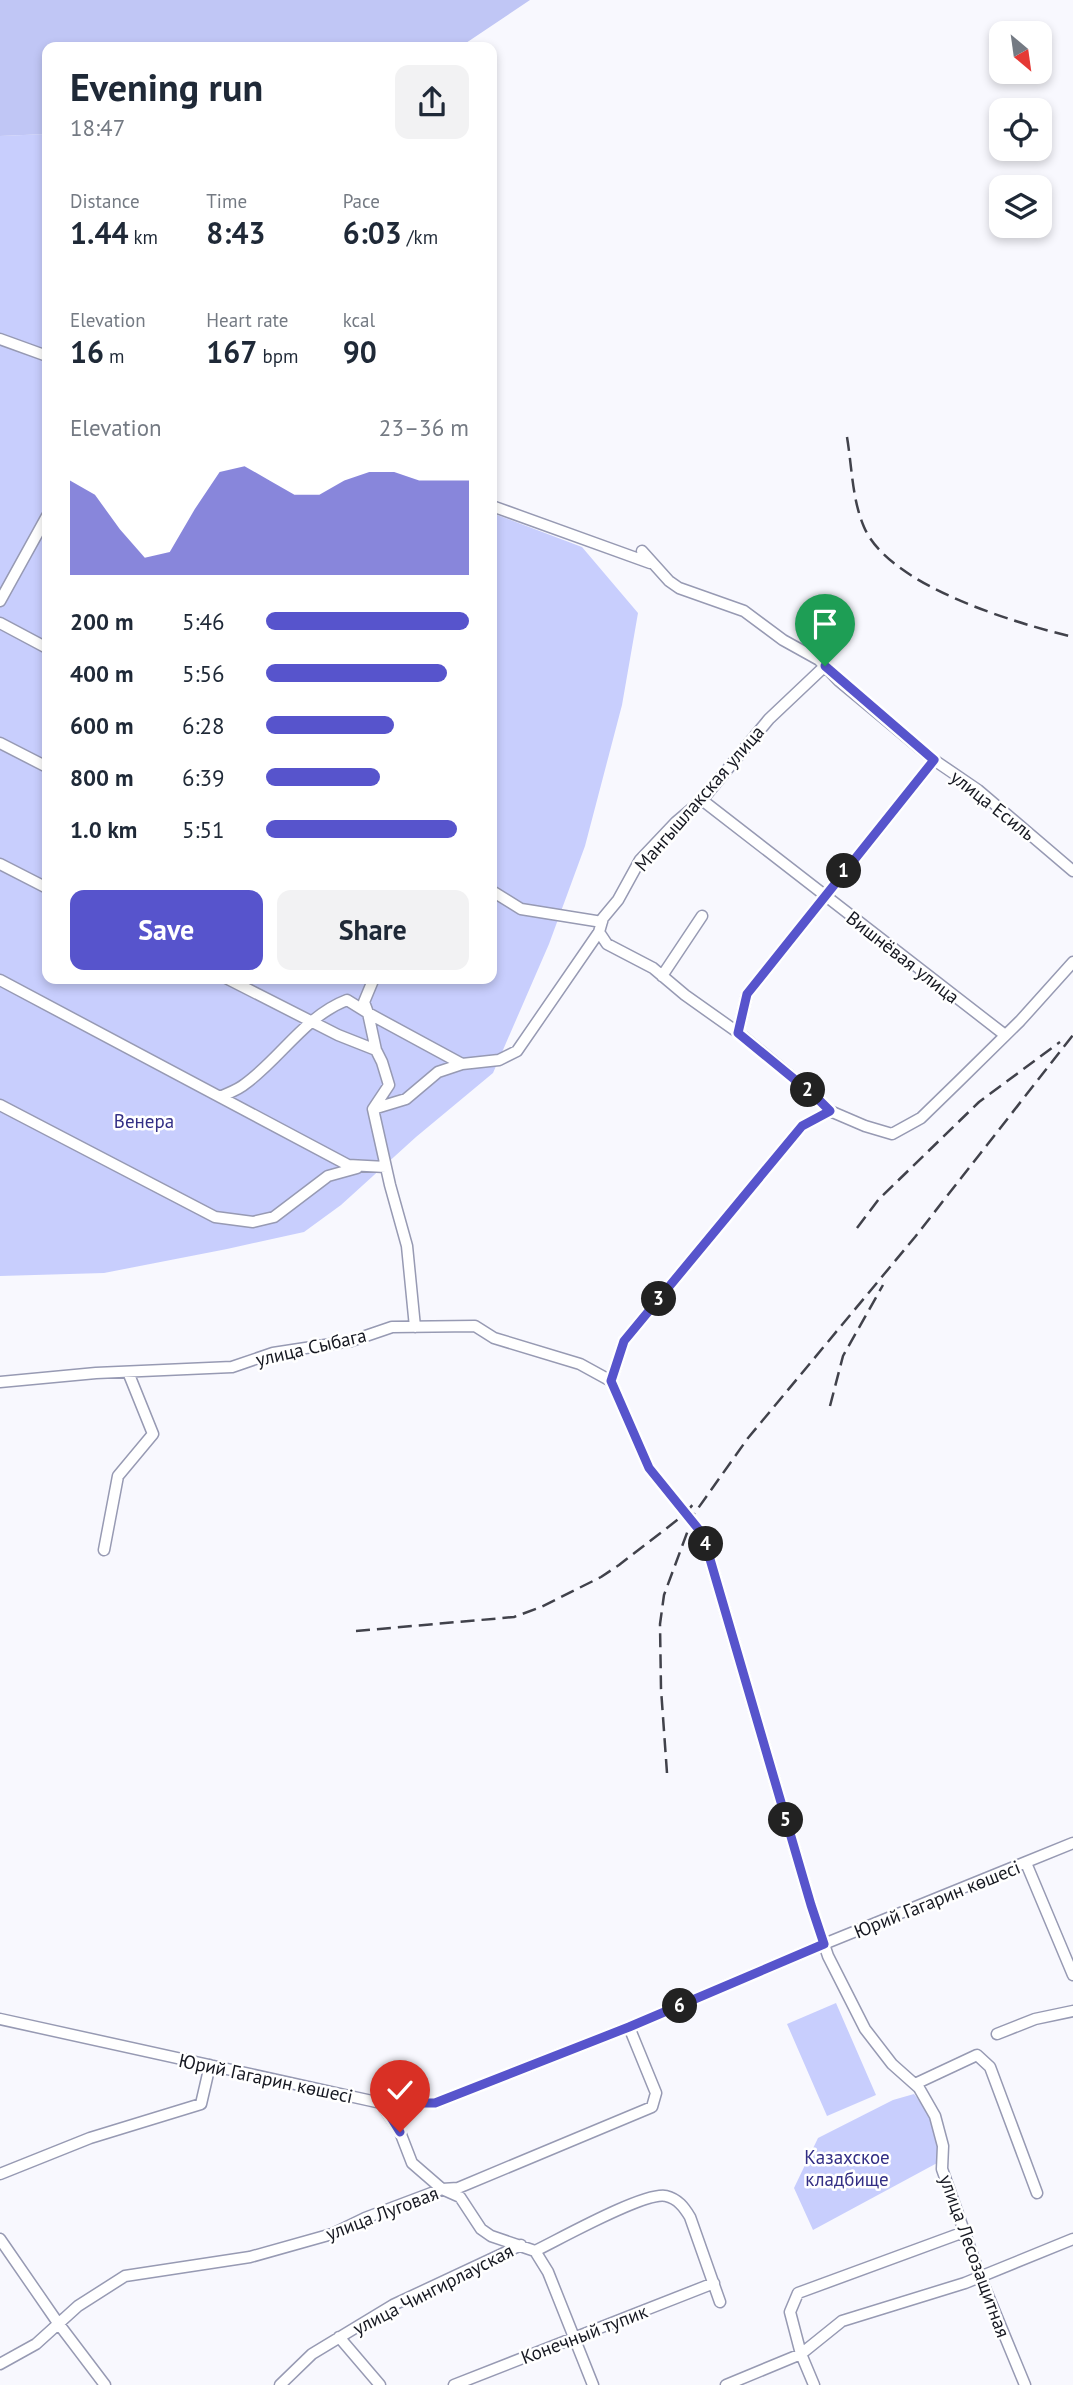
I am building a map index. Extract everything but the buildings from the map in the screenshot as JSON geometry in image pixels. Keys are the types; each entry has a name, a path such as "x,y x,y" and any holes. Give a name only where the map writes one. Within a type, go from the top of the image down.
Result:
{"street":[{"path":"0,339 42,354"},
{"path":"497,508 653,564"},
{"path":"0,601 42,525"},
{"name":"улица Есиль","path":"642,551 679,588 744,611 825,666 934,760 978,790 1073,871"},
{"path":"0,623 42,645"},
{"name":"Мангышлакская улица","path":"373,1109 406,1099 438,1072 462,1064 499,1060 517,1051 601,927 640,860 676,822 702,800 769,719 825,666"},
{"path":"0,743 42,764"},
{"path":"738,1033 747,994 934,760"},
{"name":"Вишнёвая улица","path":"702,800 1005,1035"},
{"path":"0,864 42,885"},
{"path":"497,894 521,909 601,927 607,944 653,968 738,1033 830,1111 892,1134 920,1118 1005,1035 1073,962"},
{"path":"662,976 702,916"},
{"path":"0,980 348,1165 386,1167"},
{"path":"238,984 376,1051"},
{"path":"370,984 364,1002 376,1051 389,1085 373,1109 407,1246 415,1327"},
{"path":"220,1097 243,1086 312,1022 332,1006 347,1000 462,1064"},
{"path":"0,1105 215,1217 234,1221 253,1222 274,1217 328,1176 363,1166"},
{"path":"611,1381 624,1341 802,1126 830,1111"},
{"name":"улица Сыбага","path":"0,1382 232,1367 273,1353 351,1341 392,1327 475,1326 495,1338 580,1364 611,1381"},
{"path":"104,1550 118,1476 153,1434 128,1372"},
{"name":"улица Лесозащитная","path":"611,1381 649,1468 700,1531 705,1542 824,1944 865,2029 892,2064 915,2084 935,2116 943,2146 942,2169 980,2276 1025,2385"},
{"name":"Юрий Гагарин көшесі","path":"0,2019 382,2103 435,2103 629,2027 1073,1843"},
{"path":"1026,1863 1073,1975"},
{"path":"997,2034 1035,2019 1073,2011"},
{"name":"улица Луговая","path":"0,2364 36,2344 58,2323 125,2276 250,2257 332,2234 365,2218 442,2189 458,2188 653,2107 656,2093 629,2027"},
{"path":"915,2084 978,2055 990,2067 1038,2193"},
{"path":"0,2174 90,2138 201,2104 210,2065"},
{"path":"382,2103 400,2132 412,2163 442,2189 460,2197 481,2229 491,2236 535,2251 548,2272 593,2385"},
{"name":"улица Чингирлауская","path":"535,2251 640,2200 664,2195 682,2205 690,2217 720,2302"},
{"path":"814,2385 801,2354 790,2312 798,2293 964,2232"},
{"path":"0,2239 105,2385"},
{"path":"726,2385 801,2354 842,2321 980,2276 1073,2239"},
{"name":"улица Чингирлауская","path":"280,2385 312,2354 393,2305 521,2245"},
{"name":"Конечный тупик","path":"454,2385 714,2283"},
{"path":"339,2337 380,2385"}],"green space":[{"name":"Венера","path":"42,134 42,984 497,984 497,515 582,547 638,613 622,705 585,846 549,944 493,1073 416,1137 341,1205 304,1232 104,1273 0,1276 0,136"},
{"path":"836,2003 876,2095 827,2116 787,2024"},
{"name":"Казахское кладбище","path":"914,2094 932,2126 939,2162 813,2230 794,2188 818,2138 893,2100"}],"shaded area":[{"path":"0,0 530,0 467,42 42,42 42,134 0,136"}],"railway":[{"path":"847,437 855,494 864,527 878,548 899,567 926,584 988,612 1073,637"},
{"path":"667,1773 660,1624 664,1595 694,1514 748,1438 915,1237 1073,1035"},
{"path":"857,1228 879,1199 979,1102 1060,1042"},
{"path":"830,1406 843,1356 883,1285"},
{"path":"356,1631 514,1617 541,1607 619,1565 685,1514 694,1503"}],"route":[{"path":"400,2132 382,2103 435,2103 629,2027 824,1944 705,1542 700,1531 649,1468 611,1381 624,1341 802,1126 830,1111 738,1033 747,994 934,760 839,681 825,666"}]}
